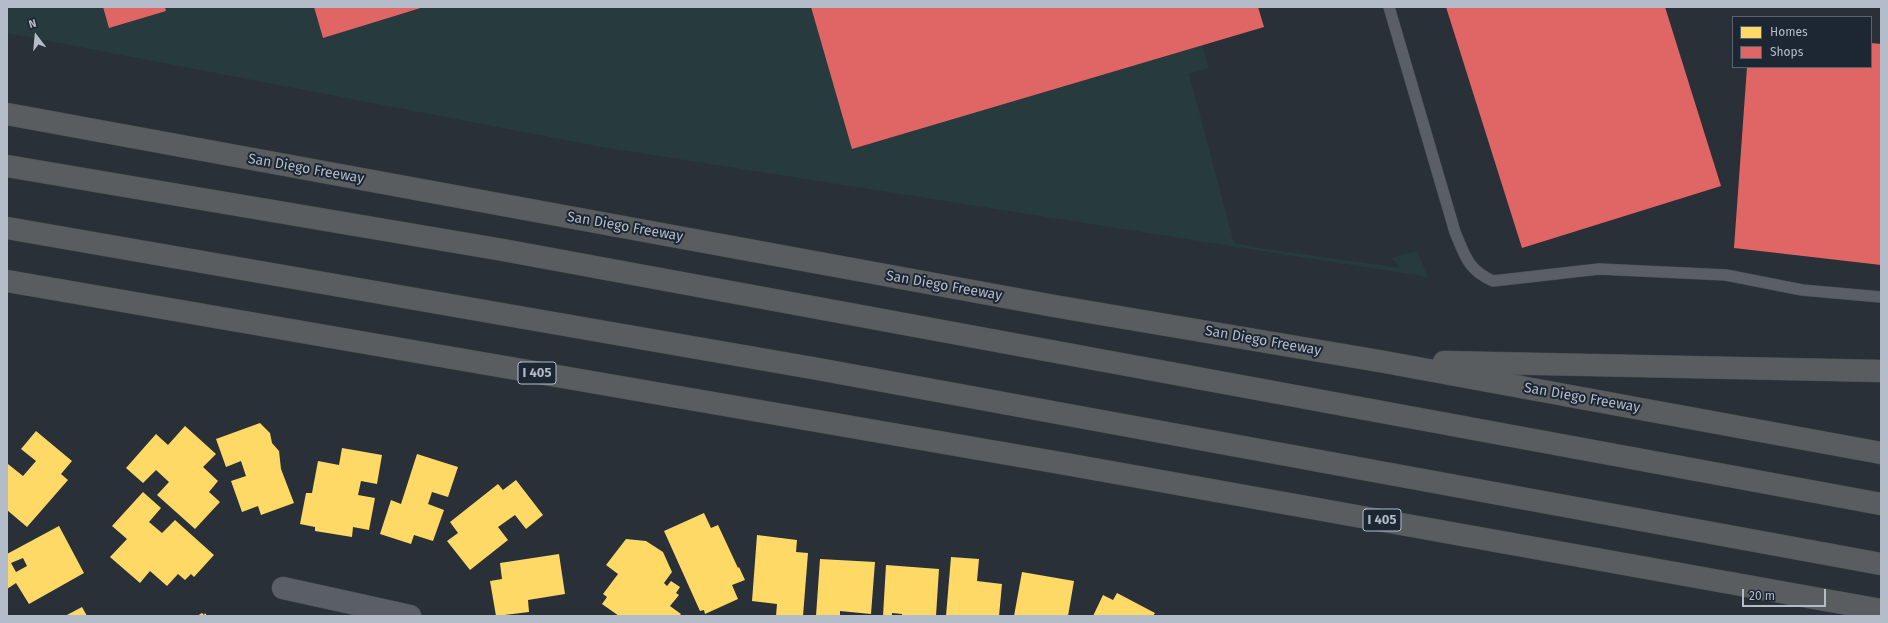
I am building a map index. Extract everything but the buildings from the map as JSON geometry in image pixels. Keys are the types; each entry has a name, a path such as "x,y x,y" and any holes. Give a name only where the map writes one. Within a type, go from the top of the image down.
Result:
{"highway":[{"name":"San Diego Freeway","path":"7,114 1046,305 1379,361 1881,453"},
{"path":"7,166 503,250 1881,504"},
{"path":"7,228 818,369 1881,564"},
{"name":"I 405","path":"7,281 1066,464 1881,610"},
{"path":"1379,361 1881,371"}],"street":[{"path":"283,588 410,616"}],"lane":[{"path":"1389,7 1456,232 1467,262 1481,276 1493,281 1599,269 1726,276 1802,290 1881,297"}],"green space":[{"path":"7,7 103,7 166,11 165,7 314,7 323,37 426,7 811,7 1202,45 1209,68 1189,74 1234,243 1259,248 1401,268 1391,258 1417,251 1428,277 602,147 7,33"}]}
